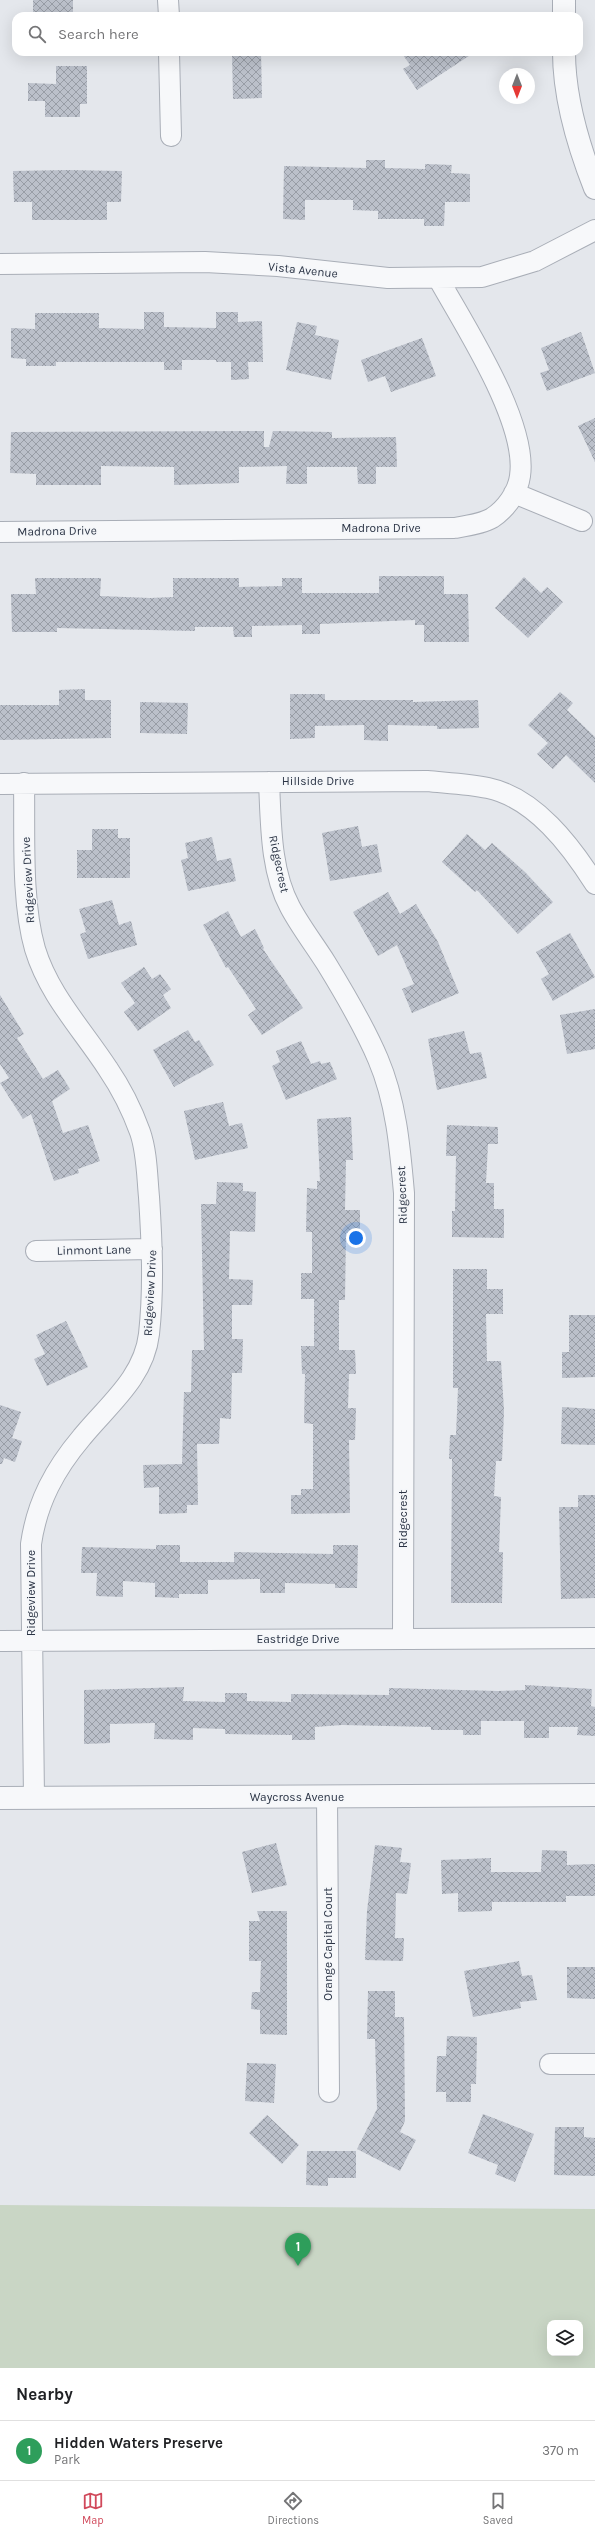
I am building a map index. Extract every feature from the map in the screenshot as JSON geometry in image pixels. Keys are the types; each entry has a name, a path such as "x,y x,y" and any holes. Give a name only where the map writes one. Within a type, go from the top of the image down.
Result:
{"street":[{"path":"168,0 169,12"},
{"path":"564,0 564,12"},
{"path":"169,56 172,136"},
{"path":"564,56 570,109 583,156 595,188"},
{"name":"Vista Avenue","path":"0,264 205,262 278,266 388,278 482,278 535,261 595,230"},
{"name":"Madrona Drive","path":"0,532 454,528 492,518 505,506 514,493 520,475 520,458 509,415 487,368 438,278"},
{"path":"514,493 582,521"},
{"name":"Hillside Drive","path":"0,784 427,781 489,788 521,803 555,828 568,843 595,884"},
{"name":"Ridgecrest","path":"269,782 272,841 281,882 289,906 326,963 366,1033 381,1066 391,1098 398,1134 404,1193 403,1639"},
{"name":"Ridgeview Drive","path":"24,783 29,923 36,950 50,984 62,1006 108,1069 130,1107 140,1134 146,1164 152,1249 149,1337 144,1354 136,1371 114,1402 67,1456 45,1491 35,1517 30,1544 34,1798"},
{"name":"Linmont Lane","path":"36,1251 152,1249"},
{"name":"Eastridge Drive","path":"0,1641 595,1638"},
{"name":"Waycross Avenue","path":"0,1798 595,1795"},
{"name":"Orange Capital Court","path":"327,1796 329,2092"},
{"path":"550,2064 595,2064"}],"green space":[{"path":"0,2205 595,2209 595,2368 0,2368"}],"building":[{"path":"33,0 73,0 73,12 33,12"},
{"path":"232,56 261,56 262,98 233,99"},
{"path":"404,56 469,56 417,90 403,69 410,65"},
{"path":"56,66 87,66 87,104 80,104 80,117 45,117 45,101 28,101 28,83 56,84"},
{"path":"366,160 385,160 385,168 425,169 425,164 452,165 451,173 470,174 470,202 445,202 444,226 424,226 424,219 378,219 378,211 353,210 353,200 305,200 305,220 283,219 284,166 366,168"},
{"path":"13,171 122,171 121,202 107,202 107,220 32,220 32,202 14,202"},
{"path":"144,312 164,312 164,327 216,328 216,312 238,312 238,322 262,321 263,362 248,362 249,379 231,380 231,362 216,362 216,360 182,360 182,370 164,370 164,362 56,362 56,366 26,366 26,359 11,358 11,328 35,329 35,313 99,313 99,328 144,329"},
{"path":"297,322 317,326 315,335 339,340 331,380 286,370"},
{"path":"581,332 595,373 547,391 540,373 549,370 541,348"},
{"path":"422,338 436,376 391,392 385,376 368,382 361,360"},
{"path":"595,418 595,462 578,426"},
{"path":"264,431 264,447 269,447 273,431 332,432 332,438 396,437 397,467 376,467 376,484 358,484 357,467 307,467 307,484 286,484 287,466 239,467 239,483 174,485 174,467 101,466 101,485 36,485 36,474 10,473 11,432"},
{"path":"379,576 444,576 444,594 468,594 469,642 424,642 424,625 415,625 415,620 320,624 320,634 302,634 302,625 252,626 252,637 234,637 233,627 195,627 195,631 57,628 57,632 12,632 11,594 36,594 35,578 101,578 100,596 150,598 173,597 173,578 239,578 239,587 282,586 282,578 302,578 302,593 379,593"},
{"path":"524,577 541,593 547,587 563,602 528,638 495,608"},
{"path":"85,689 85,700 111,700 111,738 0,740 0,705 59,705 59,690"},
{"path":"560,692 573,703 567,710 595,737 595,783 566,755 553,769 537,754 548,743 528,725"},
{"path":"290,694 325,694 325,700 413,700 413,702 478,700 479,728 437,729 437,726 388,725 388,741 364,740 364,725 315,726 315,738 290,739"},
{"path":"140,702 188,703 187,734 140,733"},
{"path":"358,826 362,847 377,844 382,872 330,881 322,833"},
{"path":"92,829 118,829 118,838 130,838 130,878 77,878 77,850 92,850"},
{"path":"467,834 485,850 492,843 525,872 553,902 518,934 477,890 475,892 442,862"},
{"path":"212,837 217,861 231,858 236,881 188,891 181,860 188,858 185,843"},
{"path":"388,892 400,914 416,904 438,942 459,993 412,1013 402,989 414,984 397,945 378,956 353,912"},
{"path":"112,900 119,925 131,921 137,945 88,959 80,934 86,932 79,909"},
{"path":"228,911 241,937 255,929 264,948 263,949 303,1008 262,1035 248,1015 256,1009 228,967 226,968 203,925"},
{"path":"570,933 595,977 553,1001 541,979 549,974 536,952"},
{"path":"144,967 152,979 160,974 171,989 163,995 171,1008 138,1031 124,1012 135,1003 121,983"},
{"path":"0,995 24,1034 17,1038 43,1079 58,1070 70,1089 52,1101 63,1133 88,1125 100,1161 78,1169 79,1173 54,1181 31,1114 23,1119 0,1083 9,1078 0,1064"},
{"path":"595,1009 595,1049 567,1054 560,1015"},
{"path":"188,1030 195,1042 199,1040 214,1065 174,1087 153,1050"},
{"path":"464,1031 470,1054 481,1052 487,1078 437,1090 428,1039"},
{"path":"301,1041 311,1064 320,1061 321,1064 330,1062 337,1079 286,1100 272,1066 280,1062 276,1051"},
{"path":"223,1102 229,1126 242,1123 248,1148 195,1160 184,1111"},
{"path":"351,1117 353,1160 346,1160 345,1210 360,1210 360,1233 346,1233 345,1300 339,1300 339,1350 355,1350 356,1374 349,1374 348,1408 356,1408 355,1440 349,1440 350,1513 291,1514 291,1495 301,1495 301,1489 313,1489 313,1424 304,1423 305,1374 302,1374 301,1346 314,1346 314,1299 301,1299 301,1273 312,1273 312,1232 306,1232 307,1188 317,1189 317,1181 320,1181 317,1119"},
{"path":"447,1125 498,1127 498,1144 488,1144 486,1183 494,1183 494,1209 504,1209 504,1238 452,1237 452,1211 455,1211 456,1156 446,1156"},
{"path":"217,1182 243,1183 243,1191 256,1192 255,1232 230,1231 229,1279 253,1280 252,1305 232,1305 232,1339 243,1339 242,1373 232,1373 231,1419 220,1418 219,1444 197,1444 198,1505 187,1505 187,1513 159,1514 159,1487 144,1488 143,1465 182,1464 184,1392 191,1392 192,1350 204,1350 201,1204 216,1204"},
{"path":"453,1269 487,1269 487,1289 503,1289 503,1314 486,1314 487,1361 501,1361 504,1411 502,1461 496,1461 494,1496 501,1497 499,1552 503,1552 502,1603 451,1603 452,1459 449,1459 450,1435 456,1435 458,1388 453,1388"},
{"path":"569,1315 595,1315 595,1377 562,1378 562,1352 569,1352"},
{"path":"66,1321 88,1367 47,1386 34,1359 45,1354 36,1335"},
{"path":"0,1405 21,1412 12,1438 22,1441 15,1462 4,1458 2,1464 0,1464"},
{"path":"562,1407 595,1409 595,1445 561,1444"},
{"path":"578,1495 595,1495 595,1598 561,1599 559,1507 578,1507"},
{"path":"156,1545 180,1545 180,1562 234,1562 234,1552 333,1554 333,1545 358,1545 357,1588 335,1588 335,1584 285,1583 285,1593 260,1593 260,1579 208,1580 208,1594 179,1594 179,1598 155,1597 155,1583 123,1581 123,1597 96,1596 97,1573 81,1573 82,1547 156,1549"},
{"path":"525,1685 592,1689 591,1706 595,1707 595,1736 577,1735 578,1727 549,1727 549,1738 524,1738 524,1721 481,1721 481,1735 463,1735 463,1730 431,1730 431,1727 342,1725 315,1727 315,1740 292,1740 292,1735 225,1734 225,1729 193,1728 193,1740 154,1739 155,1723 110,1724 110,1743 84,1744 84,1690 184,1687 183,1701 225,1702 225,1693 247,1693 247,1701 291,1702 291,1694 389,1695 389,1688 498,1691 525,1690"},
{"path":"276,1843 287,1885 252,1893 242,1852"},
{"path":"375,1845 402,1848 400,1862 411,1863 407,1894 396,1893 395,1938 404,1938 403,1961 365,1960 367,1911"},
{"path":"542,1850 567,1851 567,1865 595,1864 595,1896 566,1896 566,1902 492,1902 492,1911 458,1912 458,1893 442,1894 441,1860 491,1858 491,1872 541,1872"},
{"path":"257,1911 287,1911 287,2035 260,2034 260,2010 251,2009 252,1992 260,1992 261,1961 249,1961 249,1921 260,1921"},
{"path":"519,1961 522,1976 532,1975 537,2000 520,2002 521,2008 473,2017 464,1971"},
{"path":"567,1967 595,1967 595,1999 567,1998"},
{"path":"368,1991 395,1991 395,2017 404,2017 405,2121 400,2132 416,2140 400,2171 357,2149 377,2109 375,2039 367,2039"},
{"path":"447,2036 477,2037 476,2084 471,2084 471,2102 446,2102 446,2092 436,2092 437,2056 446,2056"},
{"path":"247,2063 276,2064 274,2103 245,2101"},
{"path":"483,2114 534,2134 515,2182 495,2174 498,2165 468,2153"},
{"path":"267,2115 299,2145 282,2164 249,2133"},
{"path":"555,2127 584,2127 584,2137 595,2138 595,2176 554,2175"},
{"path":"307,2151 356,2151 356,2178 328,2178 328,2186 306,2185"}],"place":[{"name":"Hidden Waters Preserve","path":"298,2266"}]}
